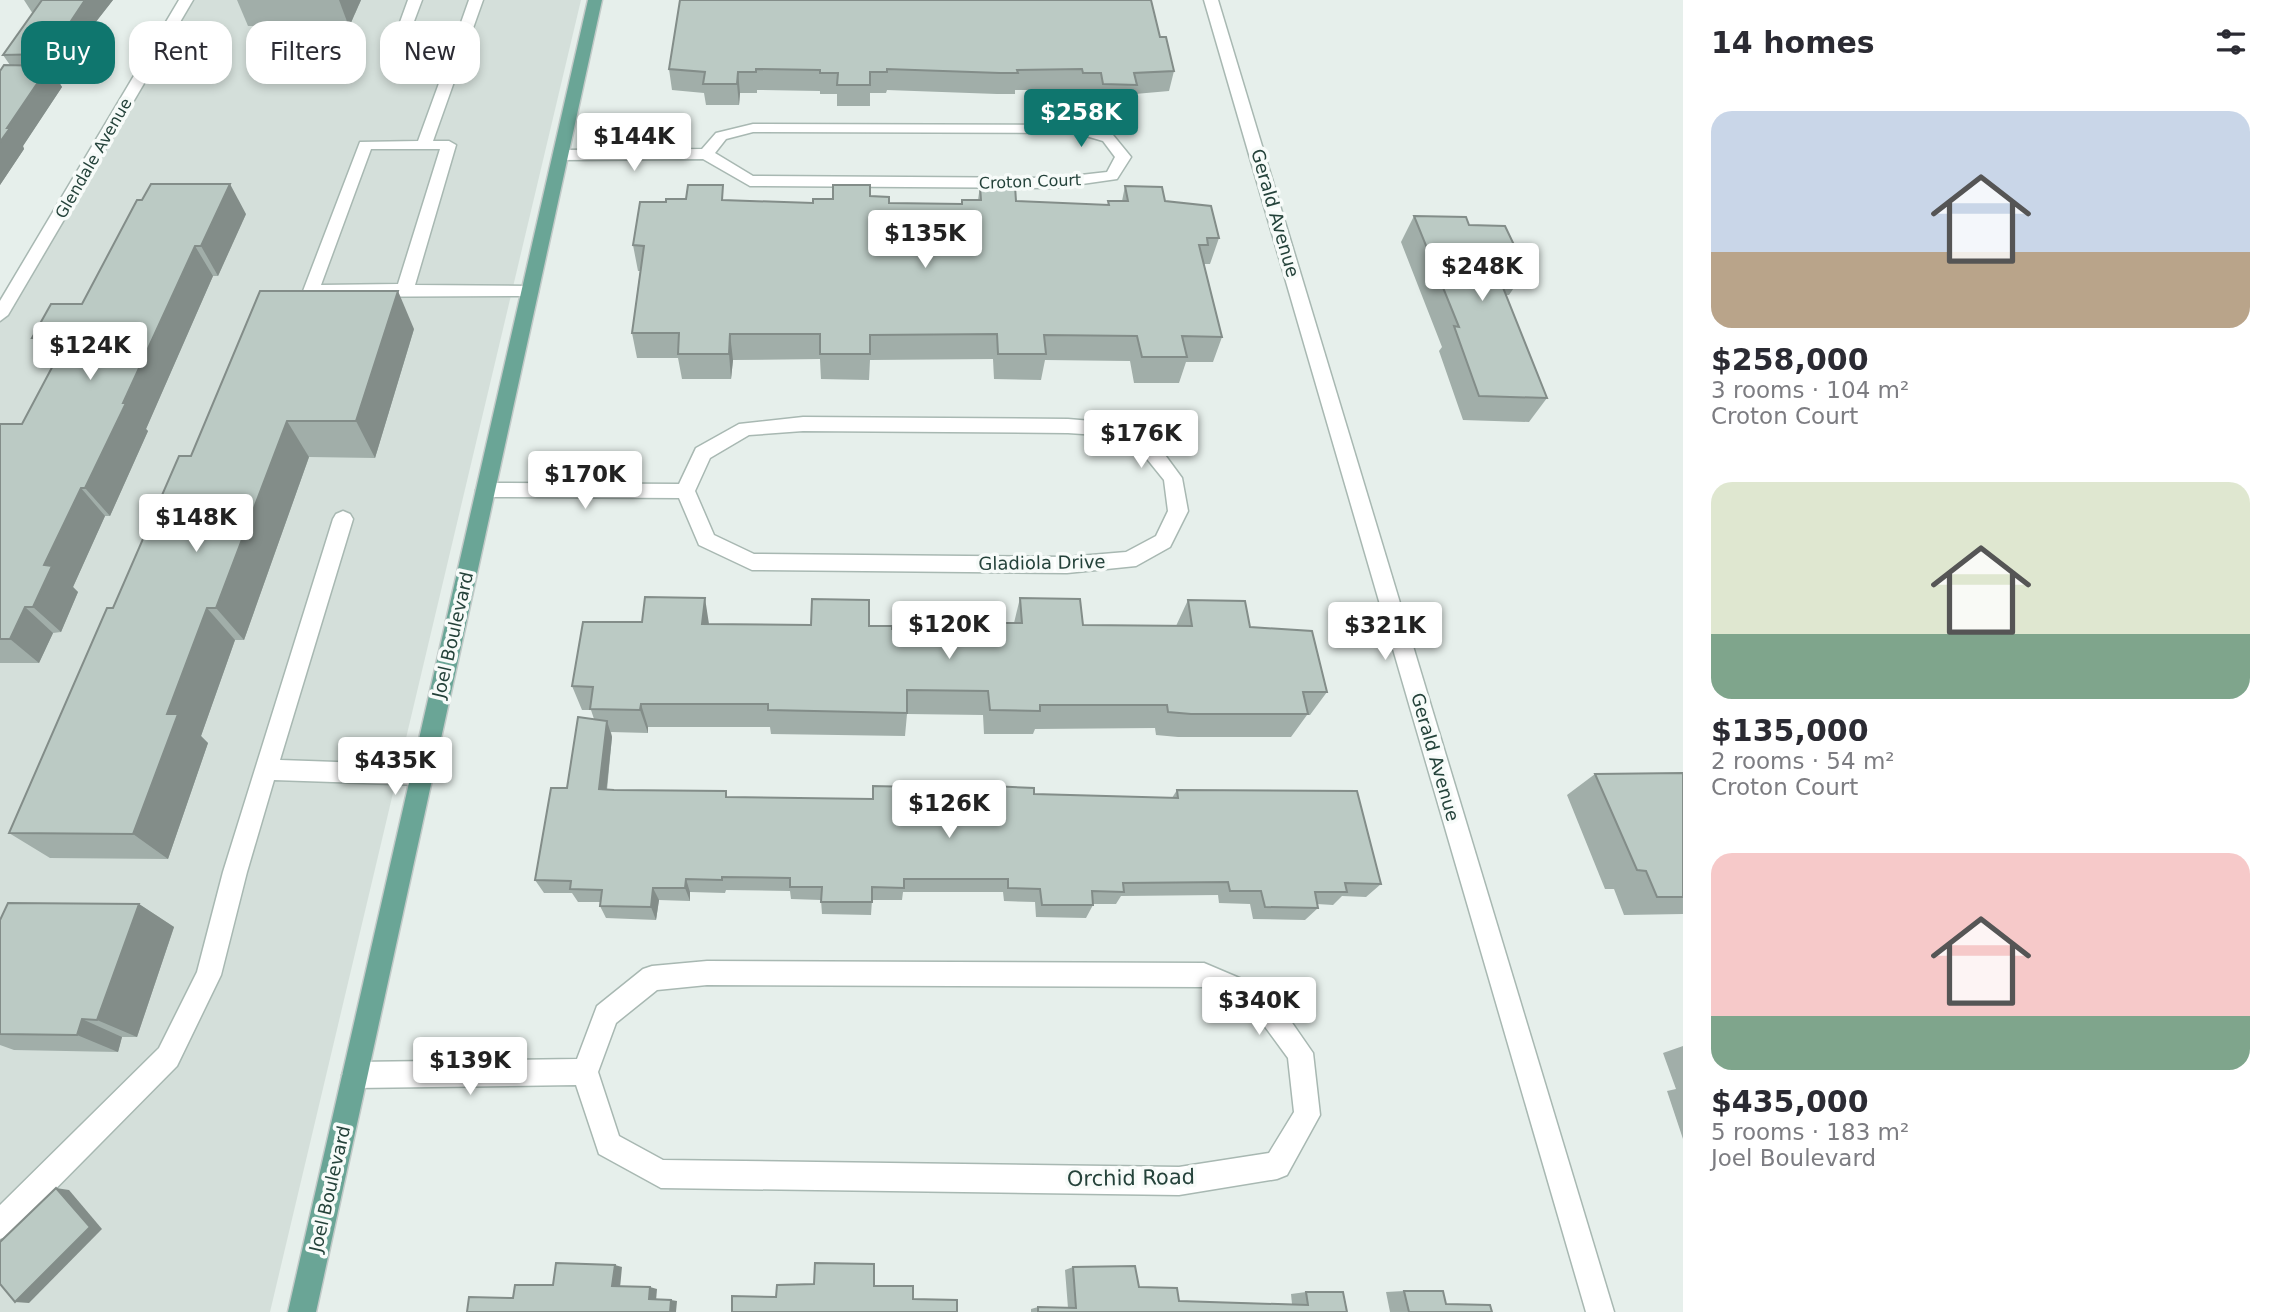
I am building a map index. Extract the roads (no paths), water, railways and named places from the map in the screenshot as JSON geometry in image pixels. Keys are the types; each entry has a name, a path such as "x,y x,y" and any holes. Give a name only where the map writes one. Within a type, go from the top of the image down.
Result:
{"main road":[{"name":"Joel Boulevard","path":"302,1312 596,0"}],"street":[{"name":"Glendale Avenue","path":"0,315 186,0"},
{"path":"407,21 415,0"},
{"path":"468,21 476,0"},
{"name":"Gerald Avenue","path":"1212,0 1600,1312"},
{"path":"425,145 446,84"},
{"name":"Croton Court","path":"752,128 1077,129 1108,138 1123,157 1112,176 1054,183 750,181 706,154 721,136 752,128"},
{"path":"405,290 449,145 365,145 311,292 530,292"},
{"path":"561,155 706,154"},
{"name":"Gladiola Drive","path":"803,424 1068,426 1115,430 1150,449 1173,478 1178,511 1163,541 1129,560 1067,565 752,562 706,540 685,491 703,453 745,429 803,424"},
{"path":"486,490 685,491"},
{"path":"0,1225 168,1058 209,975 235,872 342,519"},
{"path":"266,770 422,775"},
{"name":"Orchid Road","path":"708,972 1204,975 1261,1000 1300,1053 1307,1115 1277,1165 1179,1181 662,1174 608,1144 585,1072 606,1015 652,978 708,972"},
{"path":"355,1074 585,1072"}]}
